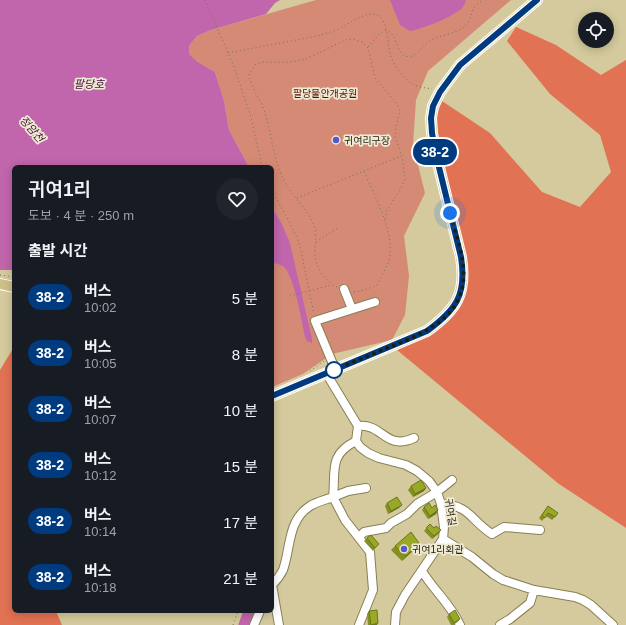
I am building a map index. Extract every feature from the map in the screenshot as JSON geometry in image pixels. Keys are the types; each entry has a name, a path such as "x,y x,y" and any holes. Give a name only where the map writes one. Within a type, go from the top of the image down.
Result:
{"main road":[{"path":"274,395 427,331 446,316 454,307 463,283 463,272 461,257 432,133 431,118 433,106 440,92 460,65 537,0"},
{"path":"0,284 12,287"}],"street":[{"path":"344,289 352,309"},
{"path":"359,625 373,590 370,552 345,520 333,497 335,460 349,444 356,441 358,426 331,371 315,321 376,302"},
{"path":"358,426 366,425 398,442 406,442 414,438"},
{"name":"귀여길","path":"356,441 360,447 378,458 406,465 418,471 437,492 441,504 444,527 443,539 405,595 396,612 395,625"},
{"path":"358,537 364,532 386,528 452,480"},
{"path":"274,582 282,572 292,528 296,519 303,511 311,505 348,492 366,488"},
{"path":"441,504 457,506 492,534 504,527 540,530"},
{"path":"443,539 472,557 503,580 534,590 575,597 591,605 613,625"},
{"path":"422,571 429,583 455,613 460,625"},
{"path":"500,625 510,619 530,602 534,590"},
{"path":"274,596 279,625"},
{"path":"254,625 259,613"}],"path":[{"path":"204,0 228,52 251,117 262,165"},
{"path":"368,48 379,34 386,30 391,31 394,35 403,55 407,57 413,56 426,43 436,37 458,30 465,26 469,21 474,8 483,0"},
{"path":"228,52 316,36 334,31 350,24 364,15 378,15 384,21 391,56 396,67 403,76 414,85 440,92"},
{"path":"364,171 385,219 389,243 389,259 377,285 365,290 354,292 332,285 318,267 315,257 315,230 311,219 287,186 280,171 274,156 264,110 249,81 249,74 256,64 262,62 290,62 306,59 346,40 353,39 362,42 368,48 375,78 397,104 400,111 395,137 402,156 405,180 387,210 385,219"},
{"path":"296,198 402,156"},
{"path":"274,194 294,231 300,246 315,321"},
{"path":"316,242 338,228"},
{"path":"0,275 12,277"},
{"path":"290,296 332,285"},
{"path":"233,625 237,613"}],"green space":[{"name":"팔당물안개공원","path":"316,0 511,0 428,71 416,100 413,145 425,193 404,236 409,276 405,315 392,340 332,354 303,374 274,386 274,263 276,263 281,222 274,210 274,165 248,165 229,130 224,101 215,72 198,62 189,54 189,46 197,36 211,30"}],"shaded area":[{"path":"516,27 556,45 601,75 626,60 626,528 559,484 397,350 429,335 447,320 461,304 466,285 435,120 442,101 490,133 542,192 580,207 611,172 600,135 550,94 507,41"},
{"path":"12,350 12,613 57,613 62,625 0,625 0,370"}],"water":[{"name":"팔당호","path":"0,0 280,0 275,3 266,14 211,30 197,36 189,46 189,54 198,62 215,72 224,101 229,130 248,165 12,165 12,270 0,270"},
{"path":"390,0 466,0 462,8 445,19 410,31 400,25"},
{"path":"274,210 290,243 312,343 307,341 305,337 297,300 288,272 283,266 274,263"}],"building":[{"path":"421,480 426,488 415,494 411,486"},
{"path":"397,497 402,505 391,511 387,503"},
{"path":"429,503 432,508 435,505 438,510 430,516 424,507"},
{"path":"548,506 558,513 555,517 548,513 545,518 542,515"},
{"path":"430,524 434,528 436,526 441,530 434,536 426,528"},
{"name":"귀여1리회관","path":"411,532 419,543 406,556 395,546"},
{"path":"371,535 379,544 375,548 367,538"},
{"path":"377,610 378,623 371,625 369,611"},
{"path":"455,610 460,619 454,623 449,614"}],"waterway":[{"name":"정암천","path":"244,625 248,613"}],"bus line":[{"name":"38-2","path":"274,395 427,331 446,316 454,307 463,283 463,272 461,257 432,133 431,118 433,106 440,92 460,65 537,0"}],"place":[{"name":"귀여리구장","path":"336,140"},
{"name":"귀여1리회관","path":"404,549"}],"route":[{"path":"334,370 427,331 446,316 454,307 463,283 463,272 461,257 450,213"}]}
